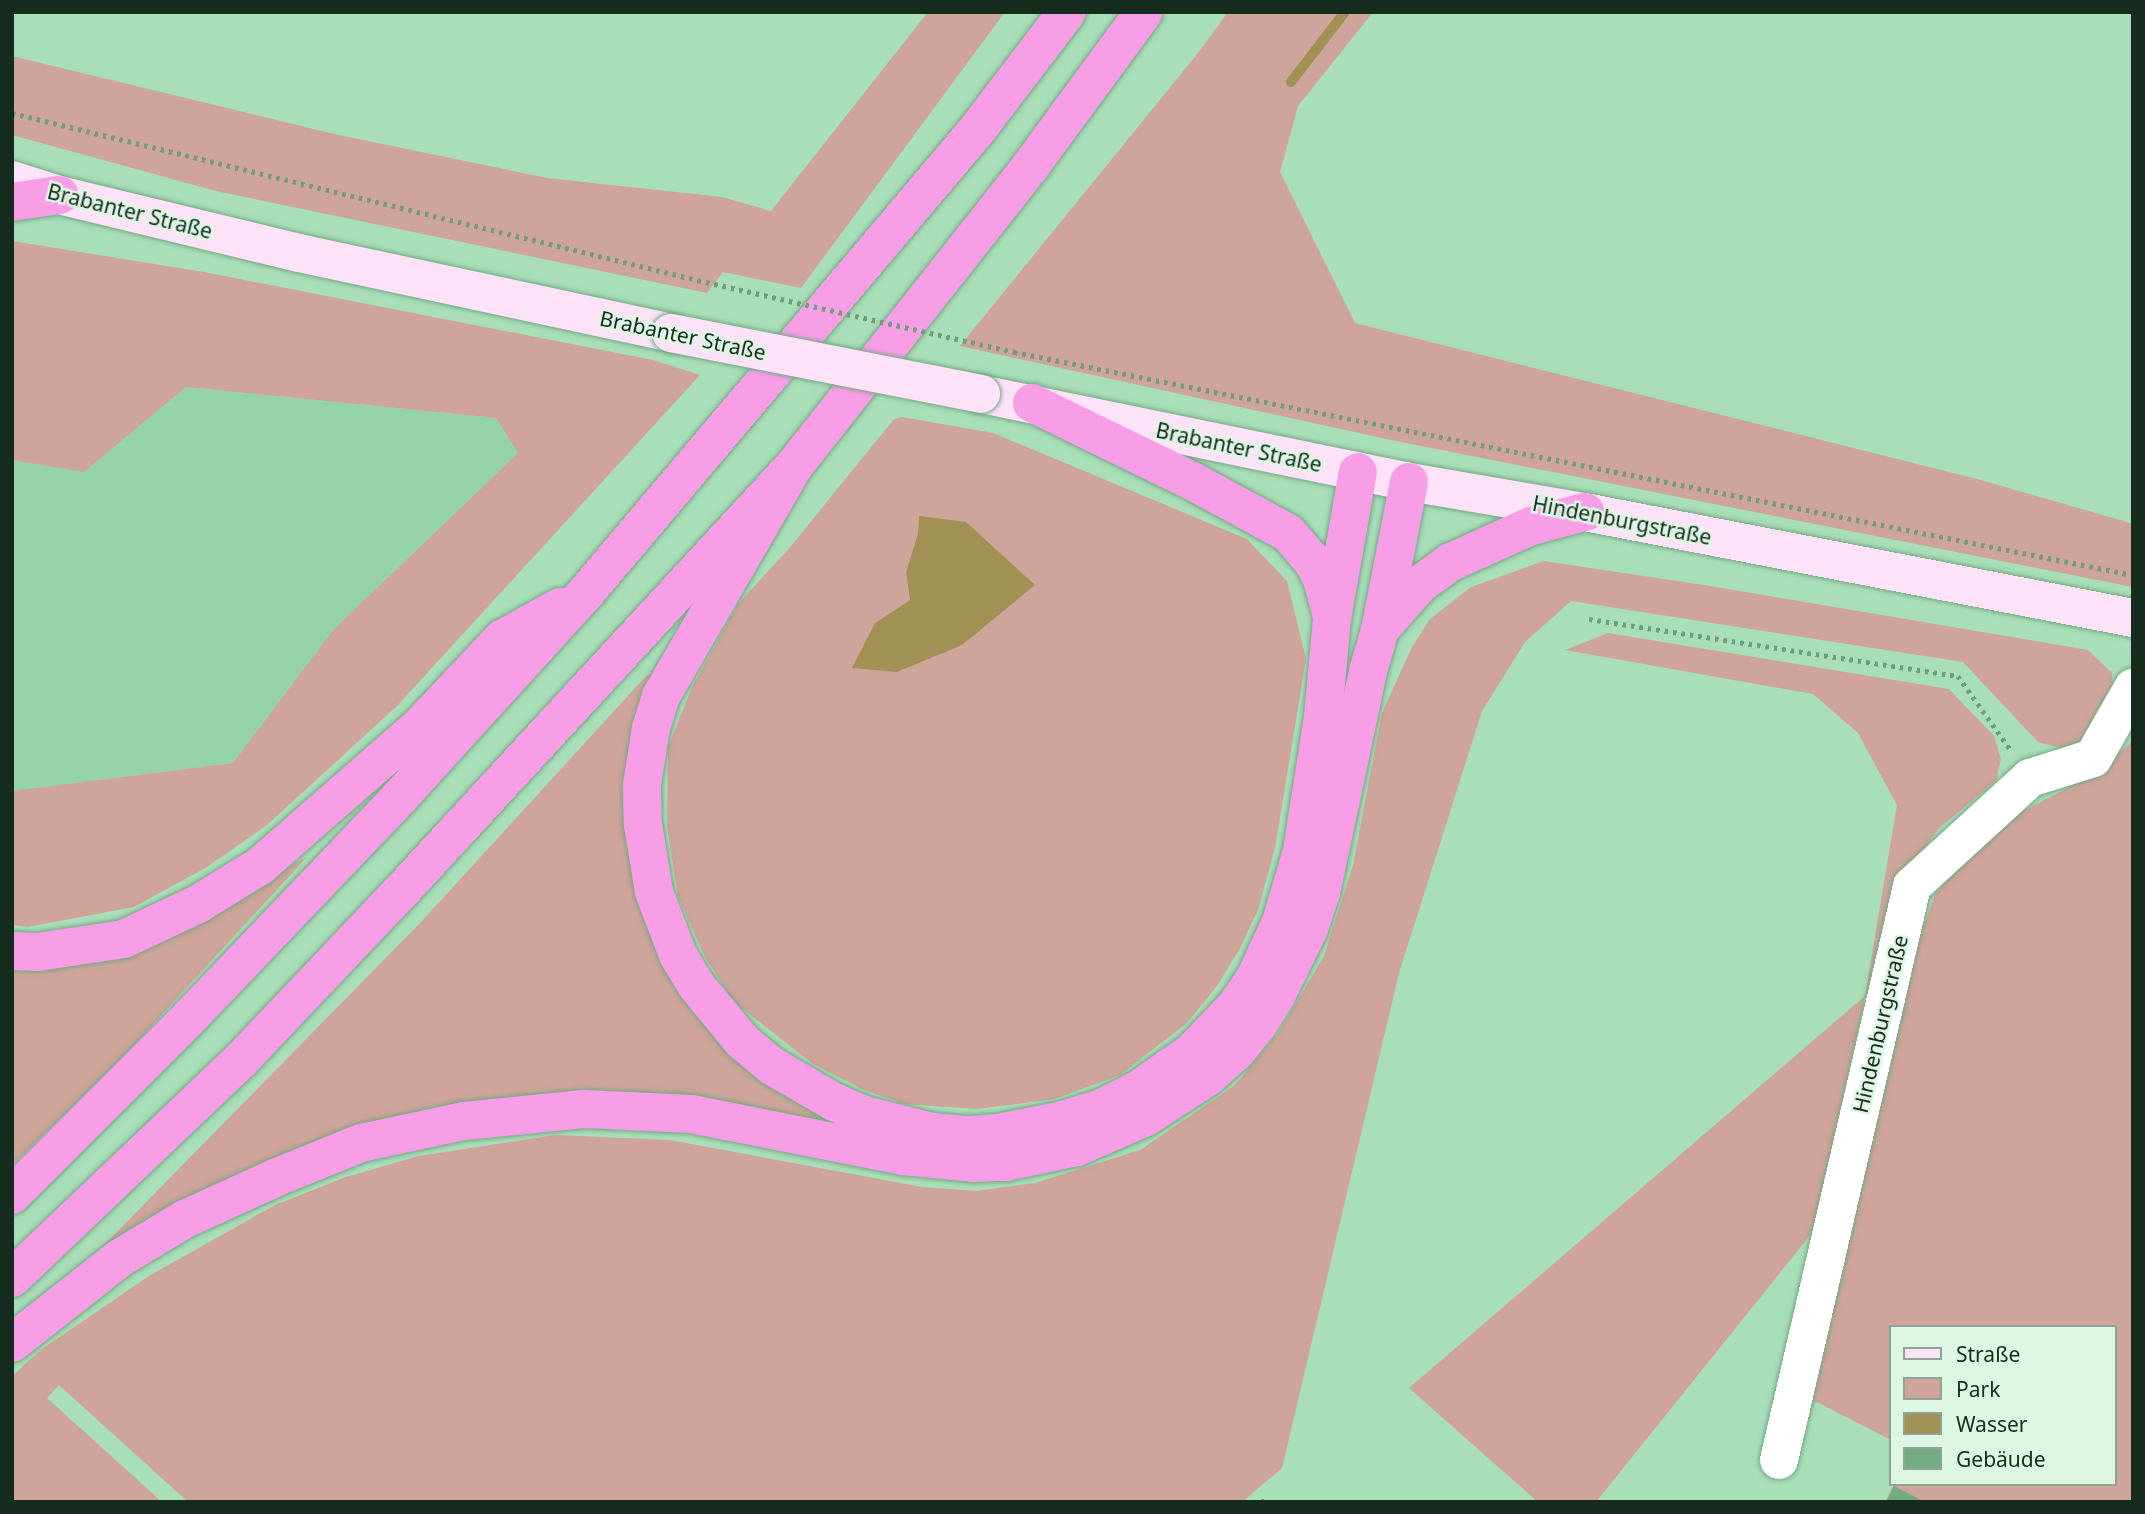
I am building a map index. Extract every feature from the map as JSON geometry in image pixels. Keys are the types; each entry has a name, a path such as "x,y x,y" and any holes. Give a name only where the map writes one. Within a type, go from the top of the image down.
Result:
{"highway":[{"path":"12,1195 221,985 401,796 584,595 977,130 1067,12"},
{"path":"12,1278 242,1059 396,897 794,466 1030,167 1144,12"},
{"path":"12,202 59,195"},
{"path":"1032,403 1194,482 1288,533 1314,562 1322,579 1332,619"},
{"path":"794,466 661,696 646,755 643,824 662,917 678,955 716,1013 742,1041 772,1066 834,1102 864,1115 932,1132 970,1135 998,1133 1063,1120 1102,1108 1136,1091 1192,1052 1215,1031 1236,1006 1269,953 1294,887 1314,785 1332,619 1358,471"},
{"path":"12,1343 120,1258 185,1219 361,1143 451,1123 584,1109 691,1114 903,1156 973,1163 1006,1162 1077,1147 1146,1116 1209,1076 1236,1052 1258,1025 1294,962 1321,893 1368,671 1380,630 1409,482"},
{"path":"1380,630 1419,584 1451,562 1531,526 1585,512"},
{"path":"12,951 38,952 124,939 198,904 260,866 419,727 502,639 584,595"}],"main road":[{"name":"Brabanter Straße","path":"12,180 59,195 299,253 671,333 1032,403 1358,471"},
{"name":"Hindenburgstraße","path":"1358,471 2133,618"}],"street":[{"name":"Hindenburgstraße","path":"1779,1460 1912,886 2030,778 2093,758 2133,688"}],"path":[{"path":"12,113 706,282 1014,352 2133,575"},
{"path":"1589,619 1958,676 2030,778"}],"shaded area":[{"path":"186,387 496,418 518,453 334,629 233,763 12,791 12,460 84,472"}],"green space":[{"path":"928,12 1005,12 801,288 723,272 707,293 216,191 12,135 12,56 334,134 547,178 722,197 771,211"},
{"path":"1228,12 1373,12 1298,106 1280,172 1355,323 1977,479 2133,524 2133,587 1391,440 960,346 1198,53"},
{"path":"12,241 204,272 653,360 700,375 397,706 267,825 207,867 134,907 27,927 12,925 12,791 233,763 334,629 518,453 496,418 186,387 84,472 12,460"},
{"path":"902,417 993,433 1247,539 1287,581 1306,659 1275,848 1258,910 1239,950 1217,986 1187,1023 1120,1075 1055,1099 977,1109 905,1104 864,1090 813,1064 734,1002 705,957 678,896 667,827 668,747 693,685 738,604 792,545 894,419","holes":["919,516 962,645 875,623 910,600 906,572 918,533"]},
{"path":"1544,561 1710,586 2088,650 2112,673 2114,703 2085,740 2060,748 2038,742 1963,662 1571,601 1525,642 1482,711 1399,973 1282,1468 1242,1502 188,1502 59,1385 47,1398 162,1502 12,1502 12,1376 42,1349 149,1276 275,1205 346,1177 419,1156 555,1135 670,1140 922,1187 977,1191 1035,1183 1140,1150 1234,1086 1279,1032 1324,956 1353,865 1382,713 1412,647 1430,619 1471,587"},
{"path":"1608,633 1949,689 1994,736 2001,759 1996,781 1939,828 1910,868 1875,1001 1865,997 1815,1229 1596,1502 1538,1502 1409,1388 1865,996 1897,805 1858,733 1813,694 1565,650"},
{"path":"655,673 655,944 689,1008 735,1057 841,1123 746,1108 498,1101 101,1253 107,1242 422,921 647,675"},
{"path":"2133,741 2133,1502 1885,1502 1893,1486 2117,1486 2117,1325 1890,1325 1890,1439 1803,1395 1913,957 1935,894 1979,834 2091,776"},
{"path":"307,857 120,1060 12,1165 12,963 160,934"}],"water":[{"path":"919,516 966,522 1035,585 962,645 897,672 852,668 875,623 910,600 906,572 918,533"}],"building":[{"path":"1894,1486 1925,1502 1886,1502"}],"waterway":[{"path":"1291,82 1345,12"}]}
